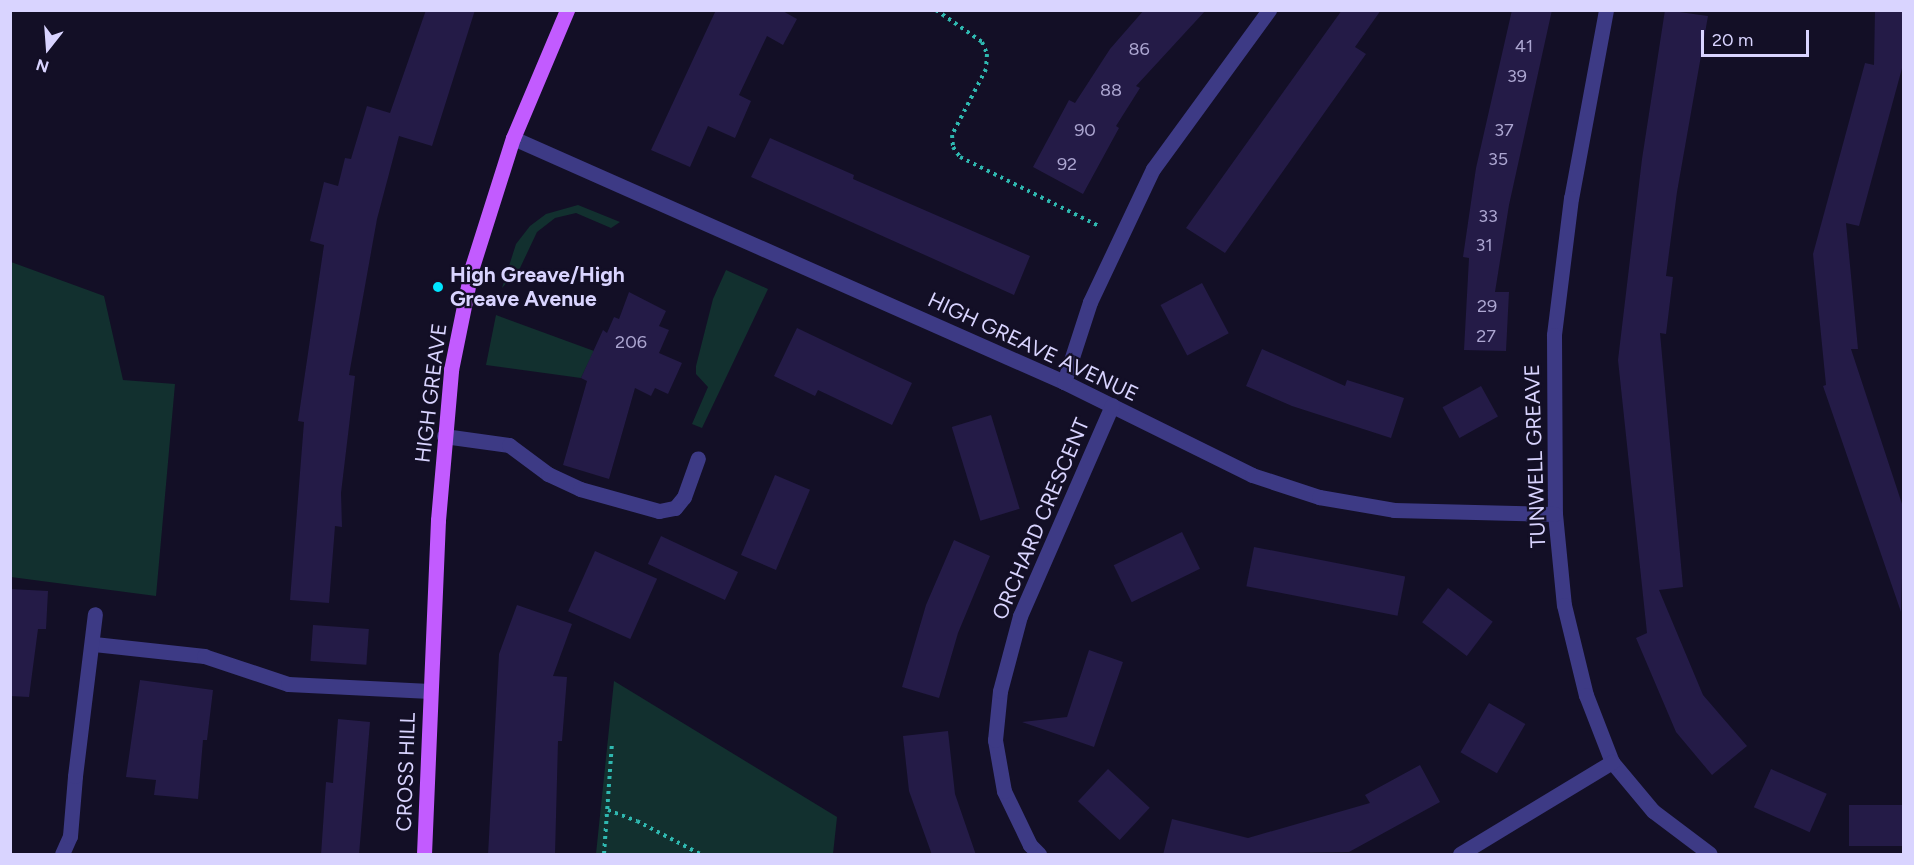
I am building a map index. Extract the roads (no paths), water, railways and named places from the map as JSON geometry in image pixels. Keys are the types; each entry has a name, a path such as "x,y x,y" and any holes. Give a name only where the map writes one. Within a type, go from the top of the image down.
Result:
{"main road":[{"name":"HIGH GREAVE","path":"430,691 444,436 451,370 472,267 513,138 567,10"},
{"name":"CROSS HILL","path":"424,855 430,691"}],"street":[{"path":"1064,382 1090,302 1118,235 1153,169 1269,10"},
{"name":"TUNWELL GREAVE","path":"1606,10 1558,280 1552,430 1555,514 1567,616 1586,695 1612,762 1653,811 1710,855"},
{"name":"HIGH GREAVE AVENUE","path":"513,138 1064,382 1252,475 1319,497 1394,510 1555,514"},
{"name":"ORCHARD CRESCENT","path":"1039,855 1030,845 1004,791 995,741 1000,691 1020,616 1112,405"},
{"path":"444,436 510,445 548,474 580,489 660,511 675,508 684,497 698,458"},
{"path":"62,855 70,836 75,776 94,644 95,614"},
{"path":"94,644 204,656 288,684 430,691"},
{"path":"1460,855 1612,762"}],"place":[{"name":"High Greave/High Greave Avenue","path":"438,287"}]}
